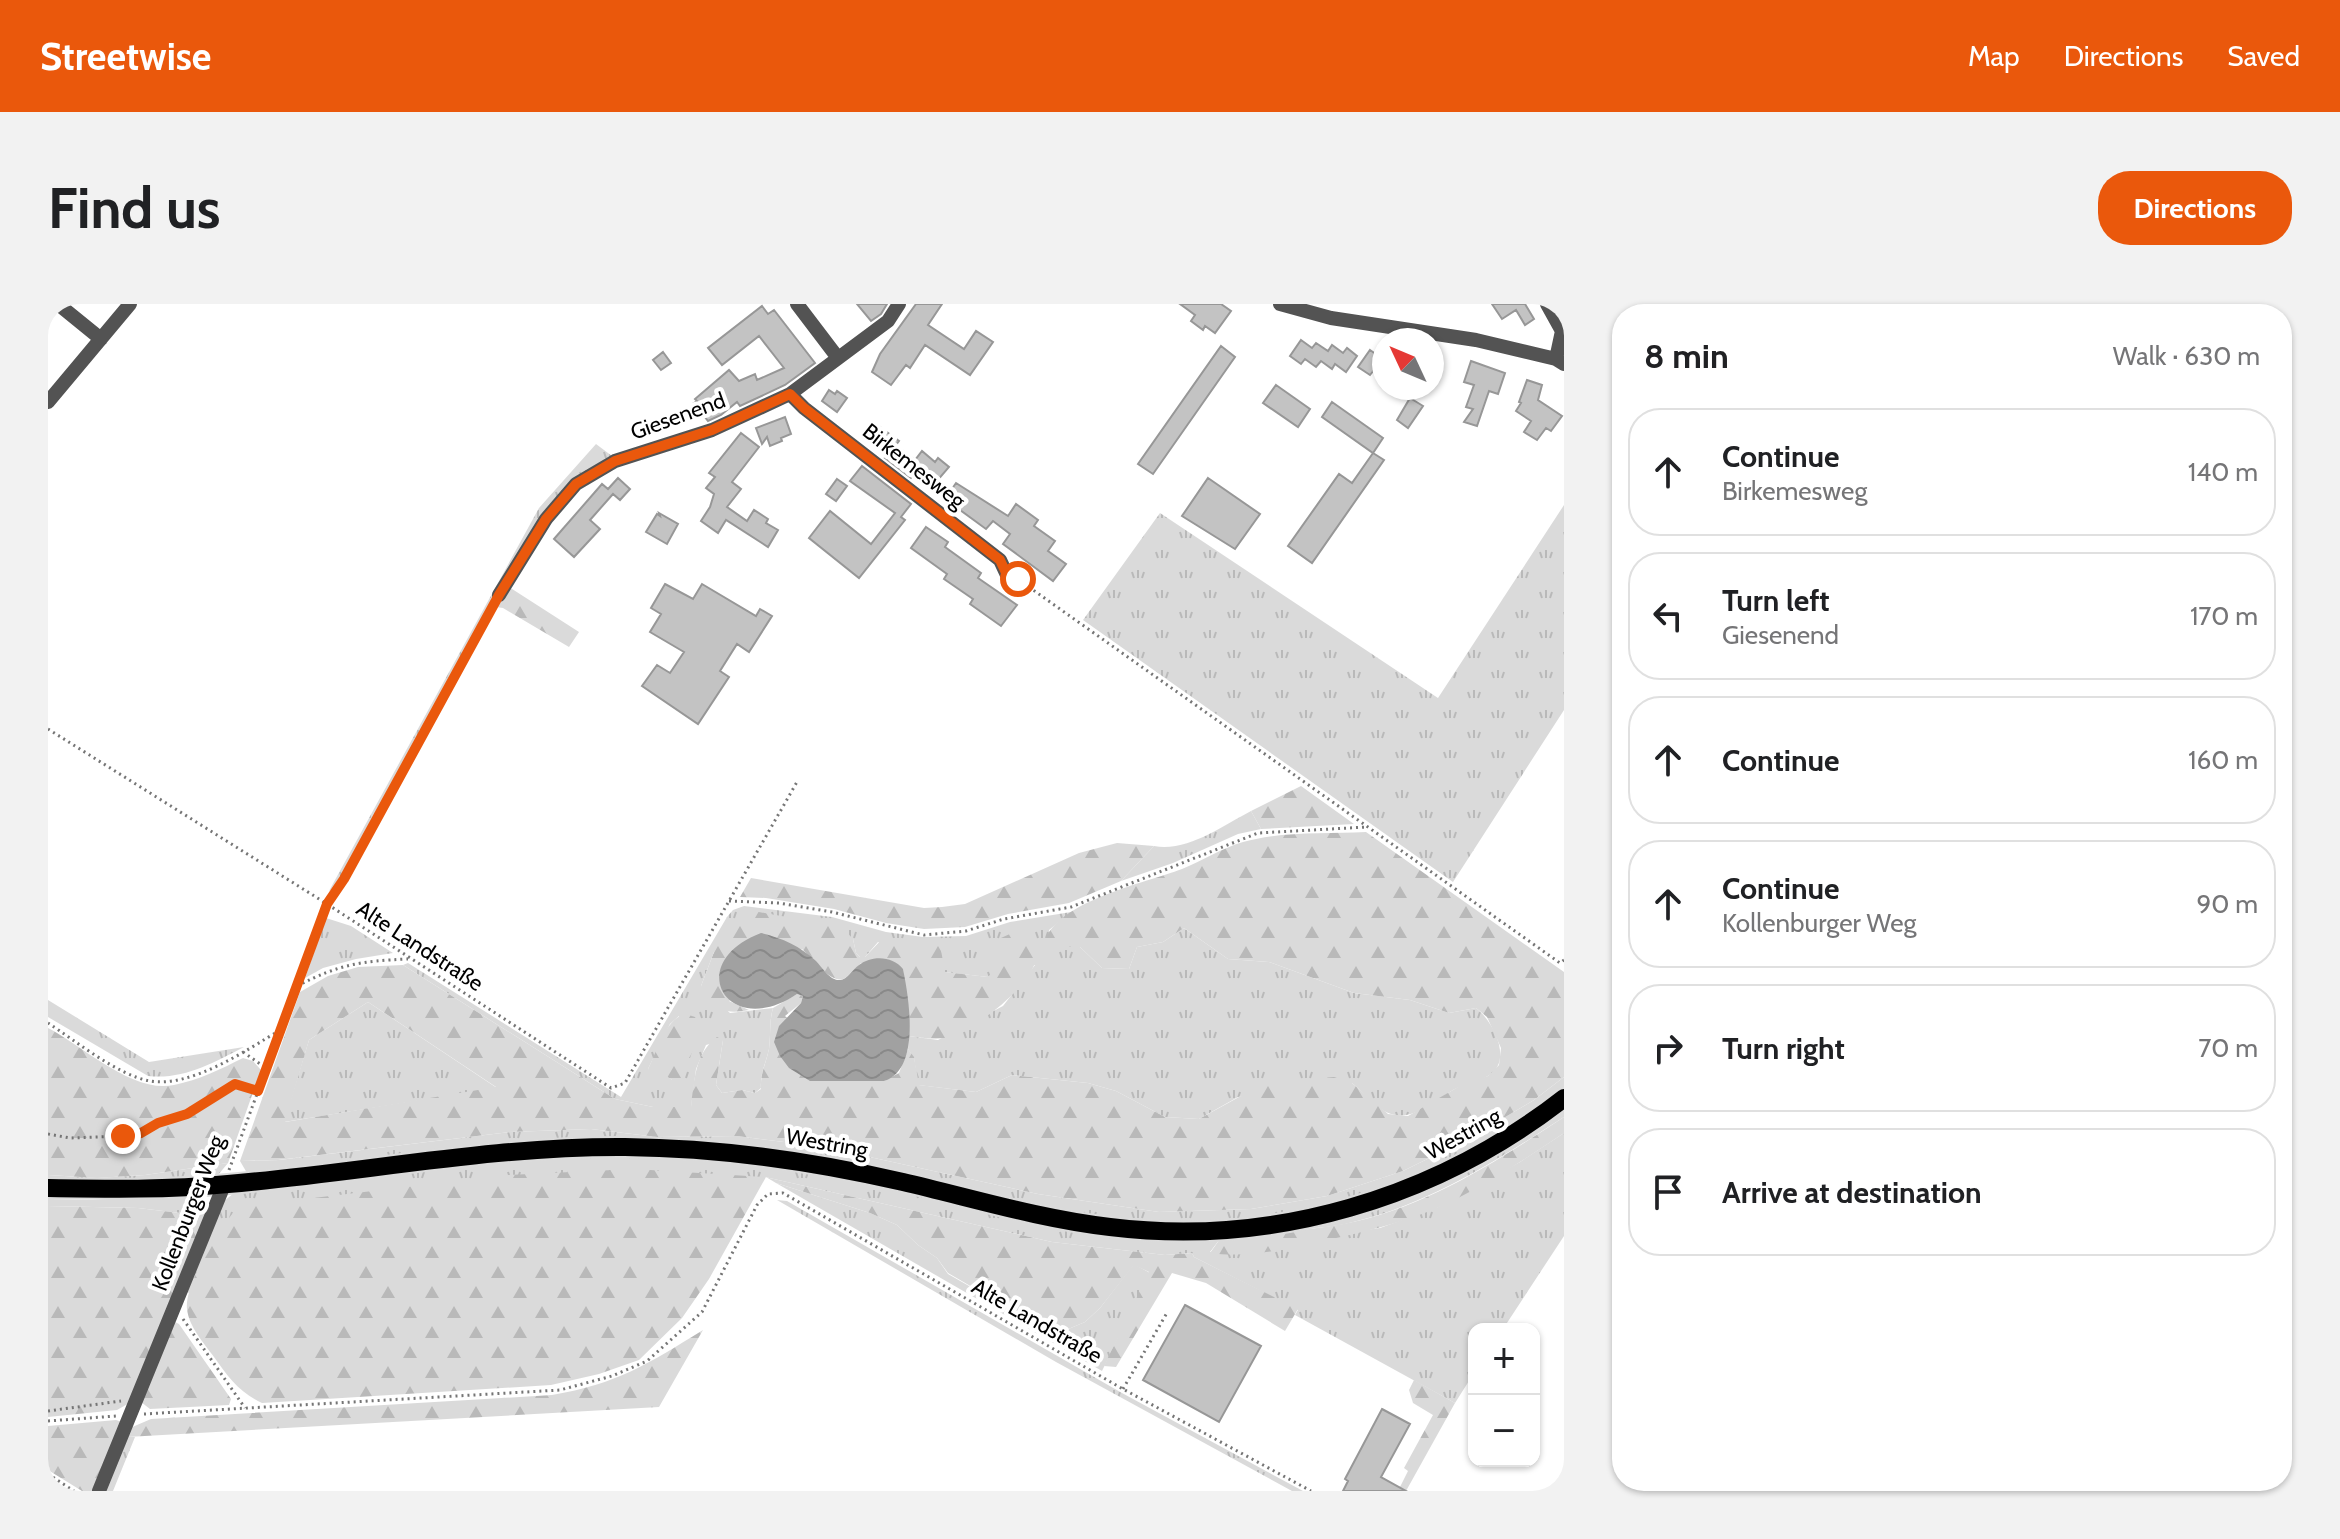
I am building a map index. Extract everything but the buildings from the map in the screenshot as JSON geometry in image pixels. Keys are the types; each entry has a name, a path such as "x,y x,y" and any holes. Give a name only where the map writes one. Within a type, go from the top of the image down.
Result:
{"main road":[{"name":"Westring","path":"48,1188 224,1185 515,1151 582,1147 672,1149 758,1156 831,1167 1030,1213 1109,1227 1174,1232 1215,1231 1317,1217 1406,1190 1489,1150 1564,1098"}],"street":[{"path":"58,304 101,339"},
{"path":"48,402 130,304"},
{"path":"797,304 838,358"},
{"name":"Giesenend","path":"499,595 546,519 576,484 615,461 712,430 790,394 888,321 899,304"},
{"path":"1280,304 1331,318 1476,340 1560,361 1562,331 1547,304"},
{"name":"Birkemesweg","path":"790,394 1000,560 1007,575"},
{"name":"Kollenburger Weg","path":"99,1491 127,1408 175,1308 224,1185"}],"path":[{"path":"1007,575 1018,579 1560,963 1564,960"},
{"name":"Kollenburger Weg","path":"224,1185 327,904 344,879 499,595"},
{"name":"Alte Landstraße","path":"48,729 327,904 611,1088 625,1083 729,901"},
{"path":"797,782 729,901 779,903 924,935 966,931 1004,919 1071,907 1258,833 1367,827"},
{"path":"297,986 324,972 361,961 410,959"},
{"path":"48,1023 125,1072 150,1081 178,1081 243,1052 280,1030"},
{"path":"243,1052 266,1068"},
{"path":"48,1134 70,1138 141,1133 158,1123 187,1114 235,1084 258,1091"},
{"name":"Alte Landstraße","path":"245,1408 560,1390 612,1376 647,1361 702,1312 752,1212 768,1194 783,1193 1123,1389 1311,1491"},
{"path":"175,1308 245,1408"},
{"path":"1123,1389 1168,1311"},
{"path":"48,1421 127,1408"},
{"path":"48,1411 245,1408"},
{"path":"48,1474 74,1491"}],"green space":[{"path":"596,444 612,456 572,479 495,594 335,887 329,891 539,508"},
{"path":"1564,505 1564,710 1453,882 1083,620 1160,513 1438,698"},
{"path":"509,587 579,632 569,647 503,608 496,607"},
{"path":"1301,786 1354,824 1261,829 1251,811"},
{"path":"1251,811 1261,829 1238,834 1173,863 1121,881 1154,846 1192,842"},
{"path":"1366,832 1564,972 1564,1077 1534,1100 1470,1138 1403,1171 1327,1196 1251,1209 1159,1212 1038,1194 824,1147 737,1136 657,1137 591,1129 510,1132 278,1160 240,1161 300,992 328,976 358,967 403,965 615,1099 653,1107 691,1107 700,1059 717,1037 723,1040 716,1085 722,1093 742,1090 755,1093 761,1089 773,1008 797,994 803,996 801,1003 785,1016 858,1080 884,1081 899,1073 908,1049 914,1057 919,1085 976,1092 1012,1075 1088,1083 1116,1091 1165,1117 1199,1119 1275,1082 1334,1077 1352,1083 1388,1114 1408,1116 1465,1083 1488,1076 1499,1065 1501,1048 1487,1017 1476,1008 1449,1013 1410,1000 1354,993 1269,962 1228,959 1184,928 1163,942 1137,947 1129,969 1102,968 1080,947 1052,947 1045,941 1053,927 1084,904 1182,869 1235,845 1273,836","holes":["368,1002 496,1087 285,1122 309,1040"]},
{"path":"1117,843 1154,846 1121,881 1069,903 1008,914 965,927 924,929 834,909 740,897 751,878 924,908 965,904 1079,853"},
{"path":"744,906 832,917 886,932 923,937 966,936 1010,922 1071,912 1049,930 1053,947 1080,947 1102,968 1129,969 1137,947 1163,942 1184,928 1228,959 1269,962 1354,993 1410,1000 1449,1013 1476,1008 1494,1031 1500,1051 1499,1061 1488,1076 1453,1090 1407,1115 1391,1114 1381,1109 1352,1083 1238,1097 1199,1119 1165,1117 1116,1091 1088,1083 1012,1075 976,1092 918,1085 914,1058 908,1049 909,1036 938,1040 1003,1006 1035,965 988,977 944,972 878,942 865,957 860,957 853,939 714,952 701,986 730,1013 773,1008 761,1088 755,1093 742,1090 722,1093 716,1085 723,1040 706,1045 696,1069 691,1107 653,1107 615,1099 403,965 408,963 621,1097 733,910","holes":["679,1016 672,1080 648,1069 670,1024"]},
{"path":"748,910 842,927 853,939 860,957 865,957 884,937 940,945 945,972 988,977 992,973 990,943 1021,929 1034,941 1037,956 1031,971 1004,1003 971,1027 946,1038 909,1036 903,969 861,963 845,978 834,978 802,949 729,1001 749,1010 724,1010 703,998 701,986 728,924"},
{"path":"326,918 351,926 393,953 323,968 305,978"},
{"path":"48,1000 149,1062 244,1047 186,1073 148,1076 48,1017"},
{"path":"368,1002 497,1088 284,1122 309,1040"},
{"path":"686,1014 695,1017 700,1027 680,1089 672,1092 672,1080 665,1075 652,1076 648,1069 667,1029"},
{"path":"48,1028 125,1076 158,1086 192,1080 243,1058 253,1061 261,1070 228,1163 145,1175 97,1178 48,1175"},
{"path":"1564,1077 1564,1088 1484,1143 1403,1182 1346,1202 1252,1221 1194,1224 1109,1219 742,1146 263,1173 247,1173 240,1161 279,1160 510,1132 591,1129 657,1137 737,1136 824,1147 1038,1194 1159,1212 1251,1209 1327,1196 1403,1171 1470,1138 1534,1100"},
{"path":"1564,1107 1564,1117 1486,1166 1432,1194 1345,1224 1290,1230 1358,1215 1430,1187"},
{"path":"1564,1117 1564,1133 1486,1183 1423,1214 1364,1232 1278,1250 1237,1255 1210,1253 1220,1239 1343,1224 1402,1207 1486,1166"},
{"path":"1564,1133 1564,1236 1507,1323 1468,1323 1468,1382 1455,1403 1295,1315 1298,1310 1194,1257 1192,1253 1165,1255 1052,1242 765,1177 187,1293 224,1201 234,1193 423,1169 613,1156 740,1161 1220,1239 1210,1252 1380,1228 1438,1207 1520,1162"},
{"path":"228,1163 218,1175 209,1178 48,1183 48,1175 97,1178 145,1175"},
{"path":"634,1169 766,1177 709,1279 682,1318 639,1360 599,1374 551,1385 262,1403 240,1389 229,1377 188,1316 188,1298 197,1271 222,1227 238,1207 508,1175"},
{"path":"767,1177 1052,1242 1165,1255 1192,1253 1194,1257 1298,1309 1285,1331 1206,1283 1172,1273 1116,1367 1104,1366 1149,1272 1134,1265 1100,1308 1085,1322 1066,1330 1027,1319 948,1273 937,1258 897,1225 870,1213 776,1183"},
{"path":"776,1183 870,1213 897,1225 937,1258 948,1274 1027,1319 1066,1330 1085,1322 1100,1308 1134,1264 1150,1273 1102,1371"},
{"path":"198,1194 206,1199 209,1212 197,1215 138,1208 48,1206 48,1199 93,1200"},
{"path":"777,1200 787,1201 1122,1393 1303,1491 1292,1491 1056,1362"},
{"path":"48,1206 138,1208 197,1215 209,1212 131,1402 117,1410 48,1417"},
{"path":"175,1322 231,1399 229,1405 150,1409 141,1402"},
{"path":"703,1330 659,1407 127,1437 130,1428 151,1419 552,1395 614,1379"},
{"path":"1414,1380 1455,1403 1406,1491 1398,1491 1408,1471 1404,1468 1433,1415 1413,1403 1409,1390"},
{"path":"122,1422 93,1491 82,1491 48,1470 48,1426"},
{"path":"127,1437 135,1437 113,1491 104,1491"}],"water":[{"path":"761,933 797,947 836,980 845,978 859,965 876,958 894,961 903,969 910,1032 903,1063 896,1074 884,1081 810,1081 789,1068 774,1042 779,1026 801,1003 803,996 797,994 772,1006 751,1009 734,1003 723,992 719,978 723,962 737,946"}],"route":[{"path":"123,1136 141,1133 158,1123 187,1114 235,1084 258,1091 327,904 344,879 499,595 546,519 576,484 615,461 712,430 790,394 1000,560 1007,575 1018,579"}]}
